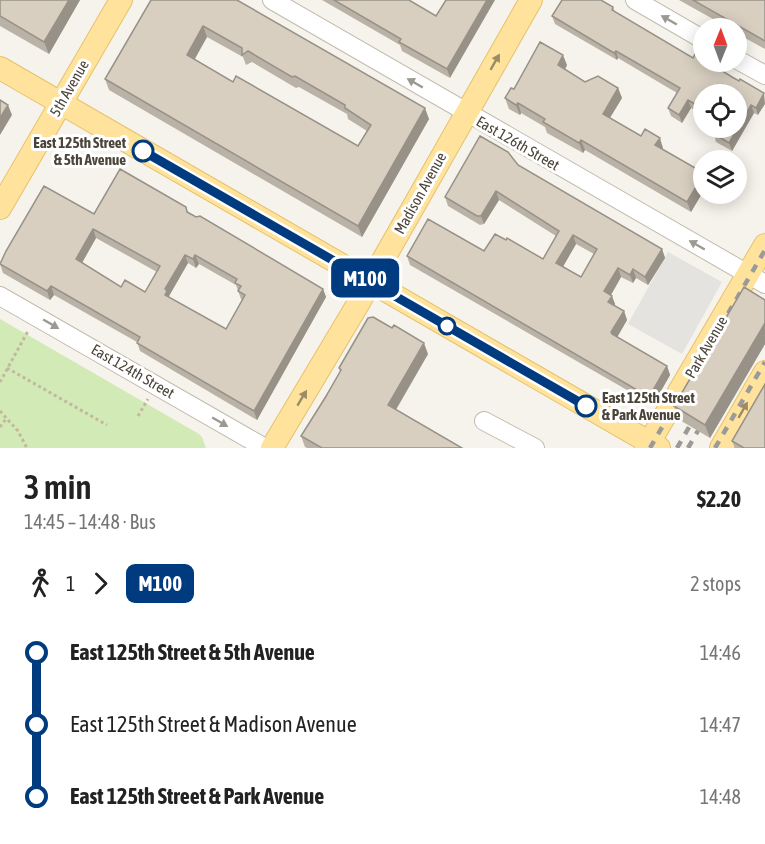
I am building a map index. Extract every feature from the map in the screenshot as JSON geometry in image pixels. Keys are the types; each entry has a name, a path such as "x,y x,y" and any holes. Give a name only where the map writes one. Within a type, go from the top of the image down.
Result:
{"main road":[{"name":"5th Avenue","path":"0,208 120,0"},
{"name":"Madison Avenue","path":"272,448 531,0"},
{"path":"0,68 651,446"},
{"name":"Park Avenue","path":"651,446 756,279 765,245"},
{"path":"721,448 765,372"}],"street":[{"name":"East 126th Street","path":"272,0 756,279"},
{"path":"635,0 693,34"},
{"path":"747,65 765,75"},
{"name":"East 124th Street","path":"0,296 265,448"},
{"path":"484,421 535,448"}],"path":[{"path":"0,382 37,316"},
{"path":"7,368 107,425"},
{"path":"0,411 18,431 27,448"},
{"path":"0,427 6,419"}],"green space":[{"path":"0,319 199,434 206,448 0,448"}],"shaded area":[{"path":"668,252 722,282 682,354 628,324"}],"building":[{"path":"0,0 69,0 44,42 0,16"},
{"path":"151,0 237,0 425,108 358,226 105,79","holes":["203,26 242,48 242,55 248,51 292,77 295,76 345,105 345,108 371,125 358,146 236,76 233,82 187,55"]},
{"path":"334,0 409,0 436,16 446,0 487,0 447,69 399,42 401,39"},
{"path":"562,0 601,0 613,7 612,10 693,58 693,72 724,72 739,81 740,79 764,93 756,108 751,105 747,112 747,84 693,84 693,103 688,100 679,115 668,108 680,88 616,51 614,53 552,16"},
{"path":"693,0 765,0 765,41 747,31 747,18 725,18"},
{"path":"540,42 563,55 558,65 585,82 598,76 618,88 603,114 641,136 645,129 660,138 655,145 693,167 693,192 687,202 581,140 579,143 543,122 545,119 505,98 511,88 514,89"},
{"path":"0,100 8,105 0,118"},
{"path":"480,136 508,152 518,165 662,249 645,277 633,269 630,275 618,268 604,291 612,296 608,302 624,311 611,332 612,334 667,366 649,397 407,256 428,219 484,251 495,234 506,240 507,238 543,259 559,231 496,191 481,216 477,216 445,197","holes":["573,235 597,249 581,277 556,263"]},
{"path":"721,138 732,138 729,143"},
{"path":"120,169 186,207 187,212 196,217 200,216 323,289 254,411 137,343 140,337 51,286 47,291 0,264 44,186 94,214","holes":["93,229 160,266 145,292 125,280 121,287 76,259","185,255 193,259 195,255 237,279 235,283 241,286 238,291 245,295 226,329 165,295 167,291 165,289"]},
{"path":"744,287 765,300 765,323 705,425 674,406"},
{"path":"373,317 392,328 394,325 424,343 388,405 462,448 322,448 301,436 341,370 339,368 368,318"},
{"path":"765,384 765,448 744,448 732,441"}],"railway":[{"path":"712,341 765,250"},
{"path":"715,448 765,362"},
{"path":"650,448 682,393"},
{"path":"677,448 699,410"},
{"path":"688,448 706,417"}],"bus line":[{"name":"M100","path":"143,151 586,406"}],"place":[{"name":"East 125th Street & 5th Avenue","path":"143,151"},
{"name":"East 125th Street & Park Avenue","path":"586,406"}]}
